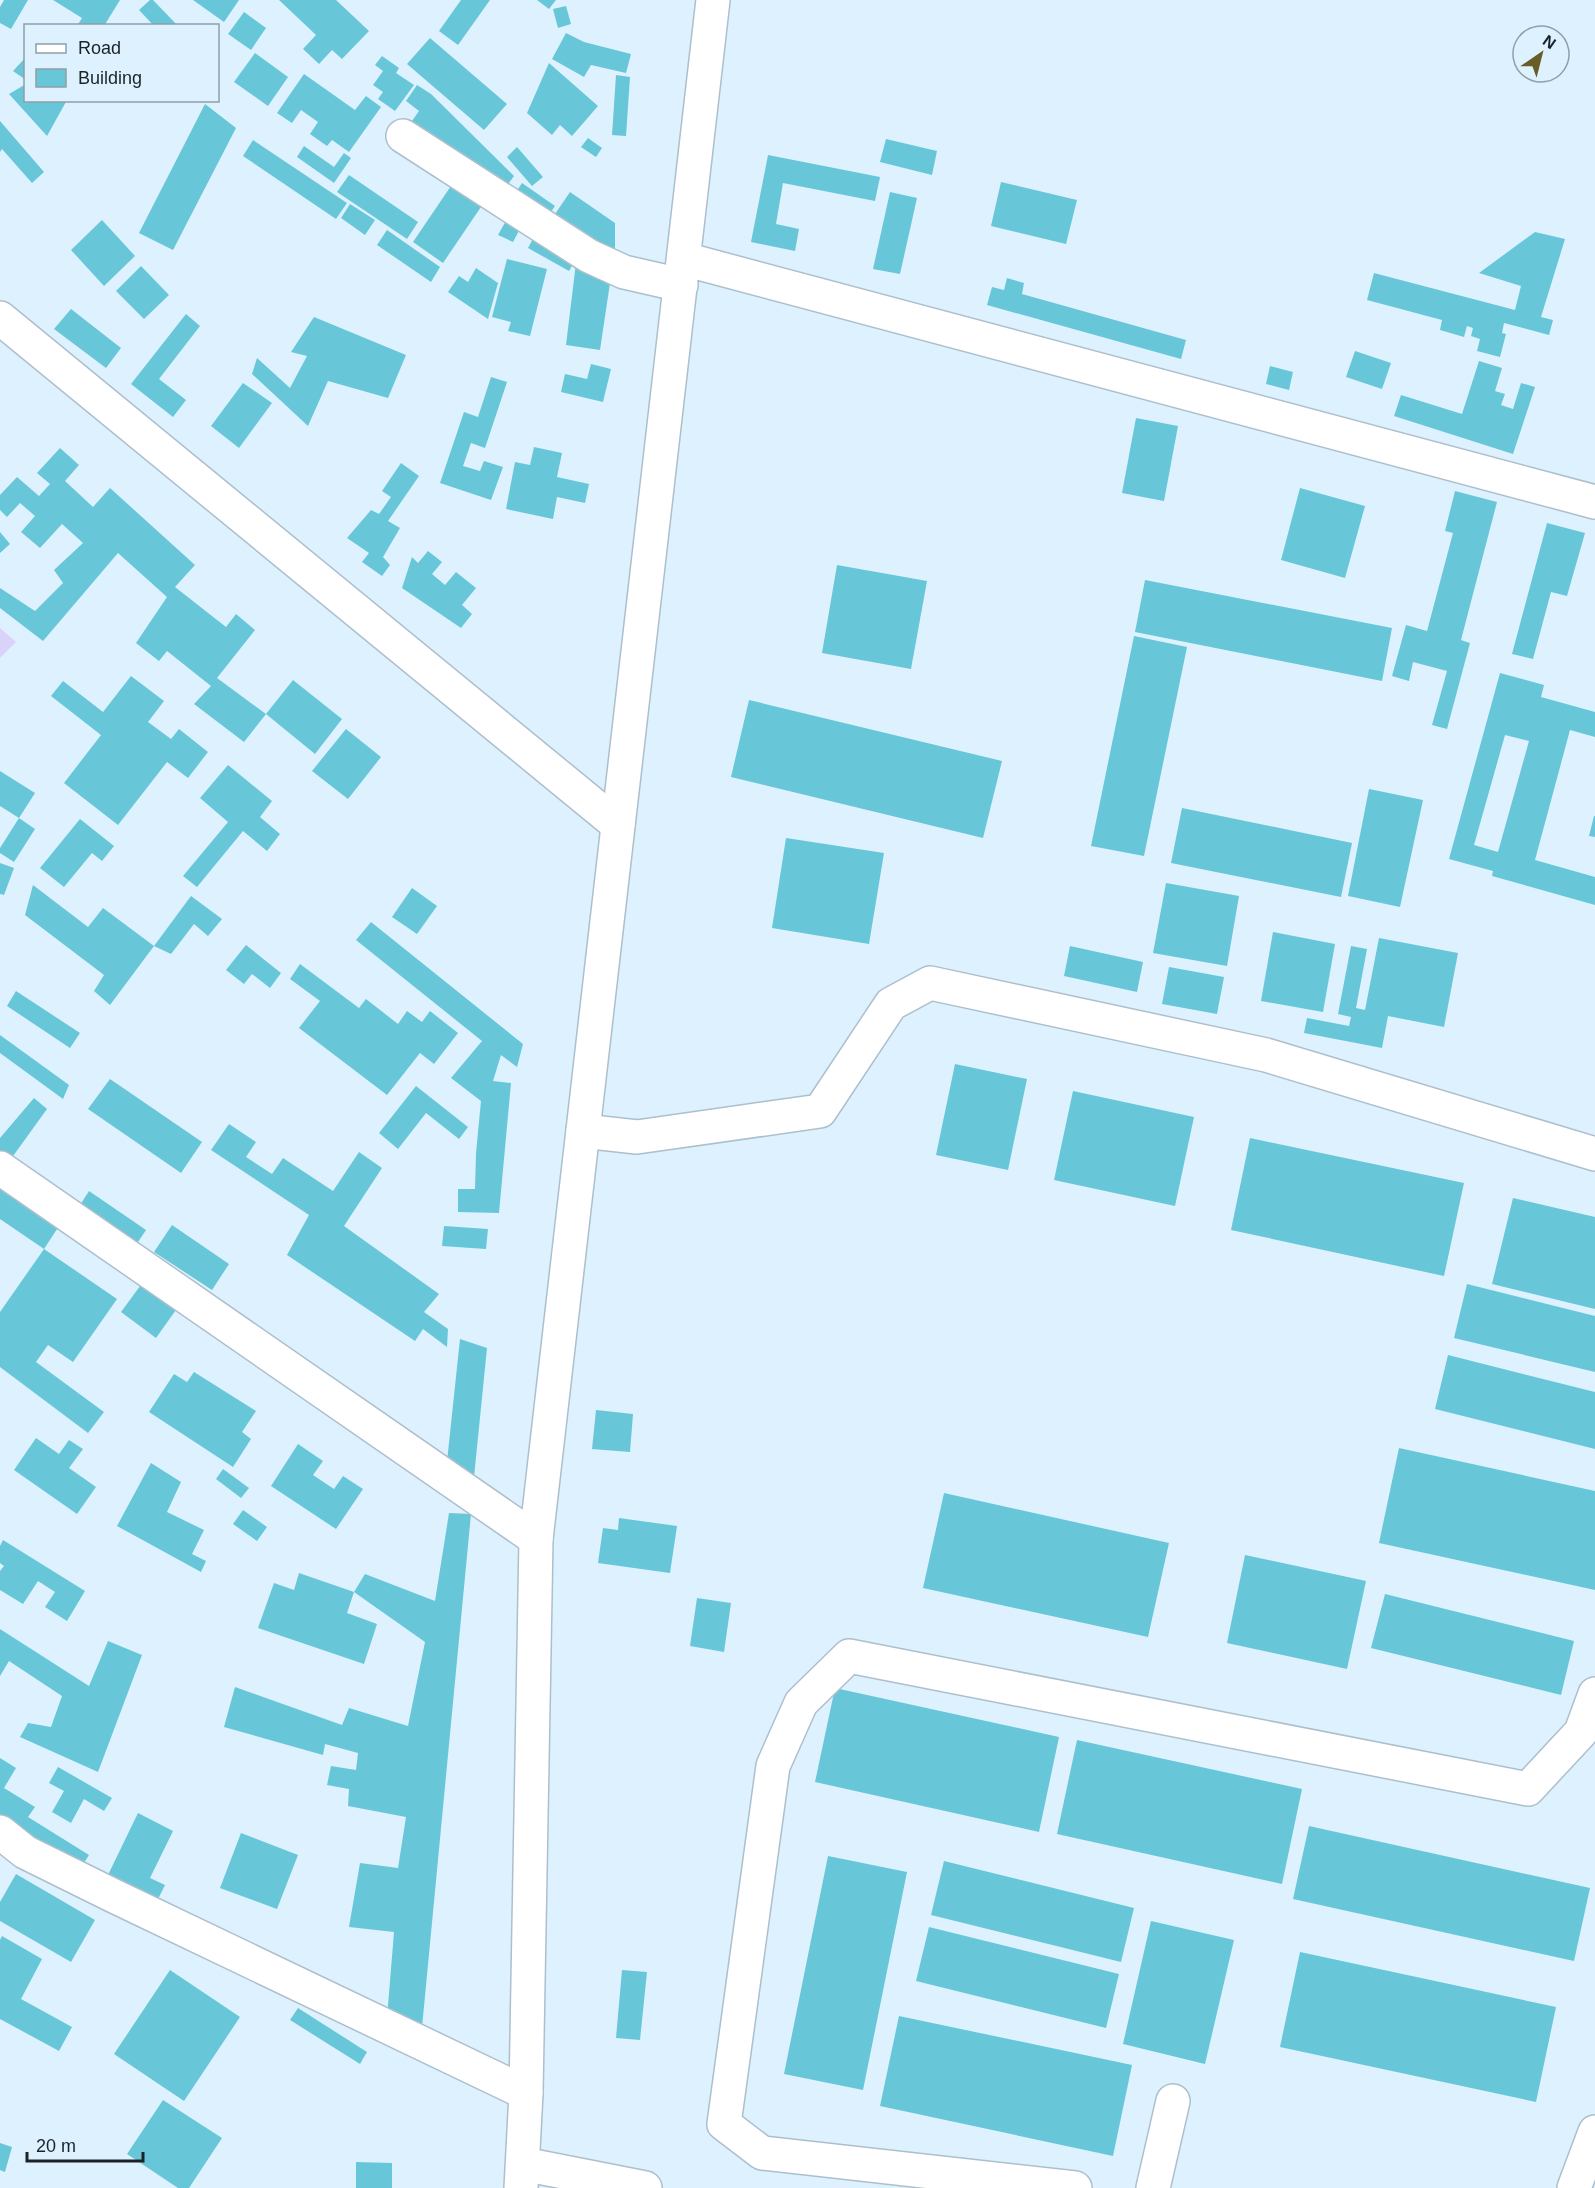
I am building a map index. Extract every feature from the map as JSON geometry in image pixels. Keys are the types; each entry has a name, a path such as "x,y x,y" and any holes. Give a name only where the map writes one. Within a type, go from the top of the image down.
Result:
{"street":[{"path":"645,2188 522,2176 526,2093 536,1539 713,0"},
{"path":"403,136 589,256 624,272 682,272 1595,502"},
{"path":"0,318 618,825"},
{"path":"583,1131 637,1137 820,1111 891,1004 930,983 1266,1055 1595,1154"},
{"path":"0,1168 536,1539"},
{"path":"1075,2188 762,2153 723,2124 773,1766 801,1703 849,1656 1528,1789 1581,1732 1595,1694"},
{"path":"0,1832 25,1852 85,1882 526,2093"},
{"path":"1153,2188 1173,2101"},
{"path":"1574,2188 1595,2132"}],"shaded area":[{"path":"0,628 16,642 0,658"}],"building":[{"path":"4,0 28,0 11,29 0,23 0,7"},
{"path":"53,0 120,0 105,24 78,24 82,18"},
{"path":"153,0 176,24 152,24 139,10"},
{"path":"193,0 239,0 224,22"},
{"path":"279,0 336,0 369,31 342,59 332,50 319,64 303,49 316,35"},
{"path":"461,0 490,0 458,45 439,31"},
{"path":"537,0 556,0 549,9"},
{"path":"566,6 571,24 558,28 553,9"},
{"path":"244,12 266,28 251,50 228,34"},
{"path":"566,33 584,42 631,54 626,73 591,65 584,77 552,59"},
{"path":"430,38 507,104 484,130 407,64"},
{"path":"255,53 288,77 268,106 234,82"},
{"path":"382,56 399,68 396,73 414,85 395,111 378,99 383,92 373,85 383,71 375,65"},
{"path":"24,59 24,79 13,71"},
{"path":"549,63 598,106 572,136 560,125 552,135 527,113"},
{"path":"304,74 355,110 366,96 381,107 349,152 332,140 327,146 310,134 318,122 301,110 292,123 277,113"},
{"path":"616,75 630,77 626,136 612,135"},
{"path":"24,85 24,102 66,102 47,136 9,94"},
{"path":"417,85 431,94 514,176 501,194 407,128 419,111 406,101"},
{"path":"205,104 236,128 173,250 139,233"},
{"path":"0,121 44,172 32,183 2,149 0,152"},
{"path":"588,138 602,148 596,157 581,147"},
{"path":"886,139 937,151 932,175 880,162"},
{"path":"253,140 347,203 336,219 243,156"},
{"path":"304,146 334,167 344,153 351,158 334,183 297,157"},
{"path":"517,147 543,177 532,186 507,157"},
{"path":"768,155 880,177 875,201 783,183 776,224 799,229 795,251 751,242"},
{"path":"349,175 418,222 407,239 337,192"},
{"path":"455,180 485,201 443,263 413,242"},
{"path":"1001,182 1077,200 1066,244 991,226"},
{"path":"522,183 555,206 543,223 510,201"},
{"path":"570,192 615,223 615,260 553,217"},
{"path":"890,192 917,198 900,274 873,269"},
{"path":"350,204 375,220 365,235 341,218"},
{"path":"507,219 521,227 513,242 498,235"},
{"path":"102,220 135,256 104,286 71,250"},
{"path":"387,230 440,267 431,282 377,245"},
{"path":"1535,232 1565,239 1541,317 1553,320 1549,335 1504,323 1502,333 1506,334 1500,357 1477,351 1480,339 1471,336 1473,328 1467,326 1464,337 1440,330 1442,320 1367,300 1374,273 1515,310 1521,286 1479,273"},
{"path":"535,235 577,257 569,271 528,248"},
{"path":"507,259 547,269 530,336 508,331 511,322 492,317"},
{"path":"576,263 610,283 600,350 566,345"},
{"path":"141,266 169,295 144,319 116,291"},
{"path":"476,268 498,283 488,319 448,292 459,276 468,282"},
{"path":"1007,278 1024,283 1022,294 1186,340 1181,359 987,305 992,287 1004,290"},
{"path":"71,309 121,348 106,368 54,329"},
{"path":"186,314 200,326 159,379 186,400 173,417 131,384"},
{"path":"314,317 406,355 388,398 328,381 308,426 252,374 257,358 290,388 307,356 291,352"},
{"path":"1355,351 1391,363 1382,389 1346,377"},
{"path":"1479,361 1502,368 1495,391 1505,394 1501,405 1513,409 1521,383 1535,387 1513,454 1394,416 1401,395 1462,414"},
{"path":"591,364 611,369 603,402 561,392 565,374 587,379"},
{"path":"1270,366 1293,372 1289,390 1266,384"},
{"path":"491,377 507,382 485,448 471,443 463,466 480,471 484,461 503,467 491,500 440,483 464,412 478,417"},
{"path":"243,383 272,403 239,448 211,426"},
{"path":"1136,418 1178,426 1164,501 1122,493"},
{"path":"534,447 562,453 557,477 589,484 585,503 557,497 553,519 506,509 515,462 530,465"},
{"path":"60,448 79,465 65,481 93,507 110,488 195,565 175,587 226,627 236,614 255,630 217,678 266,714 244,742 194,704 211,686 167,651 159,661 136,643 167,597 118,553 43,641 0,608 0,588 35,611 63,583 54,570 83,543 62,524 40,548 21,532 35,516 20,503 7,517 0,510 0,495 17,477 39,496 50,484 37,473"},
{"path":"401,463 419,476 388,521 400,528 383,557 390,565 382,576 362,562 369,553 347,538 371,510 379,514 391,497 382,491"},
{"path":"1300,488 1365,506 1345,578 1281,560"},
{"path":"1455,491 1497,502 1461,640 1470,643 1447,729 1432,725 1447,671 1413,662 1409,681 1392,676 1406,625 1427,631 1453,533 1445,531"},
{"path":"1547,523 1585,533 1567,596 1551,592 1533,659 1512,654"},
{"path":"0,532 10,544 0,553"},
{"path":"428,551 442,562 432,574 445,585 456,572 476,588 462,605 472,614 461,628 402,588 412,557 418,563"},
{"path":"837,565 927,581 911,669 822,653"},
{"path":"1145,580 1392,628 1382,681 1135,632"},
{"path":"1134,636 1187,647 1144,856 1091,846"},
{"path":"1500,673 1544,685 1541,697 1595,712 1595,737 1570,730 1535,860 1595,877 1595,905 1492,876 1493,871 1449,859","holes":["1505,735 1529,741 1498,852 1474,845"]},
{"path":"131,676 164,701 148,722 171,739 179,729 208,752 188,778 167,762 118,825 64,783 101,735 51,696 63,681 103,712"},
{"path":"293,680 342,719 315,754 266,714"},
{"path":"749,700 1002,761 983,838 731,777"},
{"path":"346,729 381,757 348,799 312,771"},
{"path":"228,765 272,801 260,817 280,834 267,851 243,831 197,887 183,876 228,822 200,798"},
{"path":"0,771 35,793 19,818 0,806"},
{"path":"1369,789 1423,800 1400,907 1348,896"},
{"path":"1182,808 1352,843 1341,897 1171,863"},
{"path":"1595,816 1595,837 1589,836"},
{"path":"19,818 35,829 14,862 0,853 0,848"},
{"path":"80,819 114,846 102,861 92,853 64,887 40,868"},
{"path":"786,838 884,853 869,944 772,928"},
{"path":"0,863 14,868 4,895 0,894"},
{"path":"1166,883 1239,896 1227,966 1153,953"},
{"path":"33,885 88,927 103,908 154,946 110,1005 94,991 104,975 25,915"},
{"path":"412,888 437,906 417,934 392,917"},
{"path":"191,896 222,919 208,936 194,924 171,954 154,946"},
{"path":"371,922 523,1044 517,1067 501,1055 493,1081 511,1083 499,1213 458,1212 458,1189 475,1189 481,1101 451,1078 482,1041 356,940"},
{"path":"1273,932 1335,944 1323,1012 1261,1001"},
{"path":"1379,938 1458,953 1444,1027 1388,1016 1382,1048 1304,1033 1307,1018 1349,1026 1351,1017 1338,1014 1351,946 1367,949 1356,1008 1365,1010"},
{"path":"246,945 281,973 270,988 252,974 244,984 226,970"},
{"path":"1070,946 1143,962 1137,992 1064,976"},
{"path":"300,964 359,1008 366,999 398,1024 407,1011 422,1022 430,1011 458,1033 434,1064 420,1053 387,1095 299,1028 320,1001 290,979"},
{"path":"1169,967 1224,977 1217,1014 1162,1004"},
{"path":"16,991 80,1033 70,1048 7,1006"},
{"path":"0,1035 69,1085 63,1099 0,1053"},
{"path":"955,1064 1027,1079 1008,1170 936,1155"},
{"path":"110,1079 202,1142 181,1173 88,1109"},
{"path":"416,1086 468,1127 459,1139 426,1113 398,1149 379,1133"},
{"path":"1073,1091 1194,1117 1175,1206 1054,1180"},
{"path":"34,1098 47,1109 8,1163 0,1158 0,1138"},
{"path":"229,1124 256,1142 246,1157 272,1174 283,1158 333,1191 359,1152 382,1168 344,1226 439,1294 424,1312 448,1329 447,1347 423,1329 415,1341 287,1255 309,1215 211,1150"},
{"path":"1250,1138 1464,1183 1444,1276 1231,1230"},
{"path":"0,1183 61,1223 44,1249 0,1219"},
{"path":"89,1191 146,1230 134,1248 77,1210"},
{"path":"1513,1198 1595,1217 1595,1309 1492,1284"},
{"path":"172,1225 229,1264 212,1290 154,1252"},
{"path":"444,1226 488,1229 486,1249 442,1246"},
{"path":"44,1249 117,1299 73,1362 48,1345 36,1362 104,1412 88,1433 0,1367 0,1312"},
{"path":"143,1282 178,1307 156,1338 121,1312"},
{"path":"1467,1284 1595,1316 1595,1372 1454,1338"},
{"path":"460,1339 487,1348 473,1487 446,1471"},
{"path":"1448,1355 1595,1392 1595,1449 1435,1409"},
{"path":"194,1372 256,1411 242,1432 251,1439 233,1467 149,1412 174,1374 187,1382"},
{"path":"596,1410 633,1414 630,1452 592,1449"},
{"path":"36,1438 59,1454 69,1440 83,1449 69,1468 96,1487 77,1514 14,1470"},
{"path":"298,1444 323,1461 313,1475 334,1489 343,1476 363,1489 336,1529 271,1486"},
{"path":"1399,1448 1595,1491 1595,1590 1379,1543"},
{"path":"151,1463 181,1482 167,1512 204,1530 192,1554 206,1561 201,1572 117,1526"},
{"path":"223,1469 249,1488 241,1498 216,1479"},
{"path":"944,1493 1169,1543 1148,1637 923,1588"},
{"path":"243,1510 267,1527 257,1541 233,1524"},
{"path":"449,1513 471,1514 421,2038 387,2018 394,1932 349,1927 360,1863 398,1868 406,1817 348,1806 349,1789 327,1785 331,1766 356,1770 358,1753 325,1744 323,1755 224,1727 235,1687 342,1725 349,1708 408,1726 425,1642 354,1592 365,1574 435,1601"},
{"path":"619,1518 677,1526 670,1573 598,1563 603,1528 618,1530"},
{"path":"3,1540 85,1591 67,1621 45,1607 55,1592 38,1581 23,1604 0,1590 0,1571 4,1566 0,1563 0,1546"},
{"path":"1245,1555 1366,1581 1347,1669 1227,1643"},
{"path":"299,1573 354,1592 347,1613 377,1624 364,1664 258,1628 274,1583 294,1590"},
{"path":"1385,1594 1574,1641 1561,1695 1371,1648"},
{"path":"697,1598 731,1603 724,1652 690,1646"},
{"path":"0,1629 89,1686 108,1641 142,1655 98,1772 20,1737 28,1723 51,1727 62,1696 9,1661 0,1676"},
{"path":"835,1688 1059,1737 1039,1832 815,1782"},
{"path":"1077,1740 1302,1789 1282,1884 1057,1834"},
{"path":"0,1758 16,1768 4,1788 35,1807 28,1817 89,1855 82,1866 0,1816"},
{"path":"58,1767 112,1798 104,1811 84,1799 71,1823 52,1812 64,1791 49,1783"},
{"path":"138,1813 173,1831 150,1878 165,1885 157,1901 107,1877"},
{"path":"1309,1826 1590,1888 1574,1961 1293,1899"},
{"path":"241,1833 298,1855 277,1909 220,1888"},
{"path":"828,1856 907,1872 863,2090 784,2074"},
{"path":"944,1861 1134,1908 1121,1962 931,1915"},
{"path":"16,1874 95,1920 71,1962 0,1921 0,1902"},
{"path":"1151,1921 1234,1940 1205,2064 1123,2044"},
{"path":"929,1927 1119,1974 1106,2028 916,1981"},
{"path":"2,1936 42,1959 21,1999 72,2027 59,2051 0,2019 0,1940"},
{"path":"1300,1952 1556,2007 1536,2102 1280,2047"},
{"path":"170,1970 240,2017 184,2101 114,2054"},
{"path":"622,1970 647,1972 640,2040 616,2038"},
{"path":"298,2008 367,2052 360,2064 290,2020"},
{"path":"899,2016 1132,2065 1113,2156 880,2106"},
{"path":"163,2100 222,2138 189,2188 178,2188 127,2154"},
{"path":"0,2143 12,2147 5,2172 0,2170"},
{"path":"356,2162 392,2163 392,2188 356,2188"}]}
